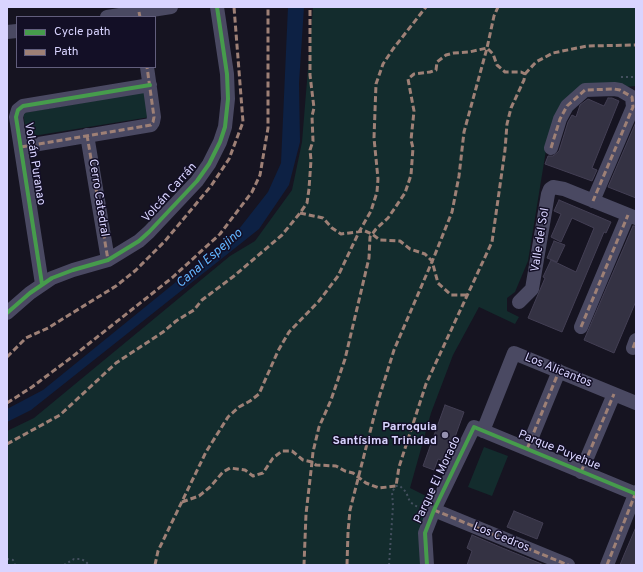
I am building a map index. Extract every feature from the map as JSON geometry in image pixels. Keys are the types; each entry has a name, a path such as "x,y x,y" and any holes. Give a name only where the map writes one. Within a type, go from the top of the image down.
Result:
{"street":[{"path":"117,16 140,14 171,7"},
{"name":"Volcán Carrán","path":"7,313 42,284 62,273 108,260 128,248 149,232 203,173 217,149 224,127 228,99 227,74 218,7"},
{"name":"Volcán Puranao","path":"21,146 87,136 150,124 153,122 154,116 147,68"},
{"name":"Volcán Puranao","path":"42,284 16,117 18,110 20,107 150,85"},
{"path":"551,148 560,119 567,106 585,90 614,89 620,90 632,97 633,107 593,200 632,217 581,327"},
{"name":"Cerro Catedral","path":"87,136 108,260"},
{"name":"Valle del Sol","path":"519,302 532,289 550,189 556,186 564,188 593,200"},
{"name":"Los Alicantos","path":"478,429 514,353 636,403"},
{"path":"527,449 559,372"},
{"path":"581,472 614,394"},
{"name":"Parque Puyehue","path":"478,429 636,493"},
{"name":"Parque El Morado","path":"427,565 425,533 434,510 478,429"},
{"path":"607,565 636,493"},
{"name":"Los Cedros","path":"434,510 568,565"}],"path":[{"path":"389,565 394,506 392,492 396,486 400,486 406,492 410,502 416,506 434,510"},
{"path":"7,559 13,560 15,565"},
{"path":"64,565 74,560 81,559 89,565"}],"green space":[{"path":"313,7 636,7 636,86 587,92 547,144 528,261 515,292 507,298 507,311 519,317 515,324 479,307 453,355 431,413 410,488 434,500 422,565 7,565 7,431 34,418 230,256 255,241 292,190 302,142"},
{"path":"145,92 150,117 27,137 23,113"},
{"path":"484,447 508,456 492,496 468,487"}],"water":[{"name":"Canal Espejino","path":"288,7 304,7 299,83 300,142 289,185 259,229 31,410 7,422 7,409 43,390 235,234 268,192 281,163"}],"building":[{"path":"608,98 619,101 592,168 597,170 592,181 545,164 548,156 553,156 559,151 568,122 572,115 576,117 580,105 588,99 604,106"},
{"path":"636,122 636,198 608,187"},
{"path":"559,200 611,222 606,233 604,232 562,332 528,318 551,260 576,272 594,228 572,218 561,242 551,237 561,214 554,211"},
{"path":"633,226 636,226 636,301 614,353 584,340"},
{"path":"554,241 565,245 557,262 547,258"},
{"name":"Parroquia Santísima Trinidad","path":"445,405 464,412 446,462 438,459 434,470 423,466"},
{"path":"514,511 543,523 537,539 507,527"},
{"path":"636,527 636,565 620,565 624,555"},
{"path":"472,535 544,565 467,565 472,551 467,548"}],"marked path":[{"path":"7,357 26,338 48,328 116,286 136,270 165,241 211,186 229,159 243,122 234,7"},
{"path":"7,403 32,387 72,357 173,277 220,234 252,192 260,175 268,128 268,7"},
{"path":"7,444 60,415 116,363 194,310 202,300 234,276 282,235 307,203 311,160 310,150 313,141 312,116 314,108 310,75 310,7"},
{"path":"155,565 158,551 206,452 228,417 239,407 259,394 278,351 289,332 319,301 338,276 371,211 377,192 378,179 374,138 376,84 383,64 426,7"},
{"path":"347,565 350,510 378,401 394,350 452,212 459,176 464,132 487,48 494,16 498,7"},
{"path":"139,12 140,16"},
{"path":"525,74 536,62 553,53 587,46 636,45"},
{"path":"182,502 199,496 210,487 223,472 230,468 245,470 253,476 263,473 273,458 282,451 292,451 303,460 312,462 316,465 336,466 353,473 366,483 379,488 396,486 399,467 426,384 492,242 505,150 507,124 511,108 524,80 525,74 521,72 505,72 497,65 493,54 487,48 446,55 437,62 436,70 414,74 408,79 414,111 411,140 413,148 411,175 405,193 388,218 370,237 369,258 345,359 331,400 319,427 313,452 312,462 306,514 304,565"},
{"path":"21,147 151,125 154,117 147,68"},
{"path":"551,148 560,119 567,106 585,90 614,89 620,90 632,97 633,107 593,201"},
{"path":"87,135 108,260"},
{"path":"300,213 323,218 332,228 341,234 365,231 380,240 400,241 410,249 425,254 432,261 438,283 451,295 467,295"},
{"path":"581,327 628,215"},
{"path":"633,348 636,340"},
{"path":"527,449 559,371"},
{"path":"581,472 614,394"},
{"path":"607,565 636,492"},
{"path":"434,510 568,565"}],"cycle path":[{"path":"7,313 30,293 52,278 108,260 139,241 197,181 209,164 220,142 225,127 228,99 227,74 217,7"},
{"path":"42,284 16,117 18,110 23,106 150,85"},
{"path":"427,565 425,533 434,510 474,427 636,494"}],"place":[{"name":"Parroquia Santísima Trinidad","path":"445,435"}]}
